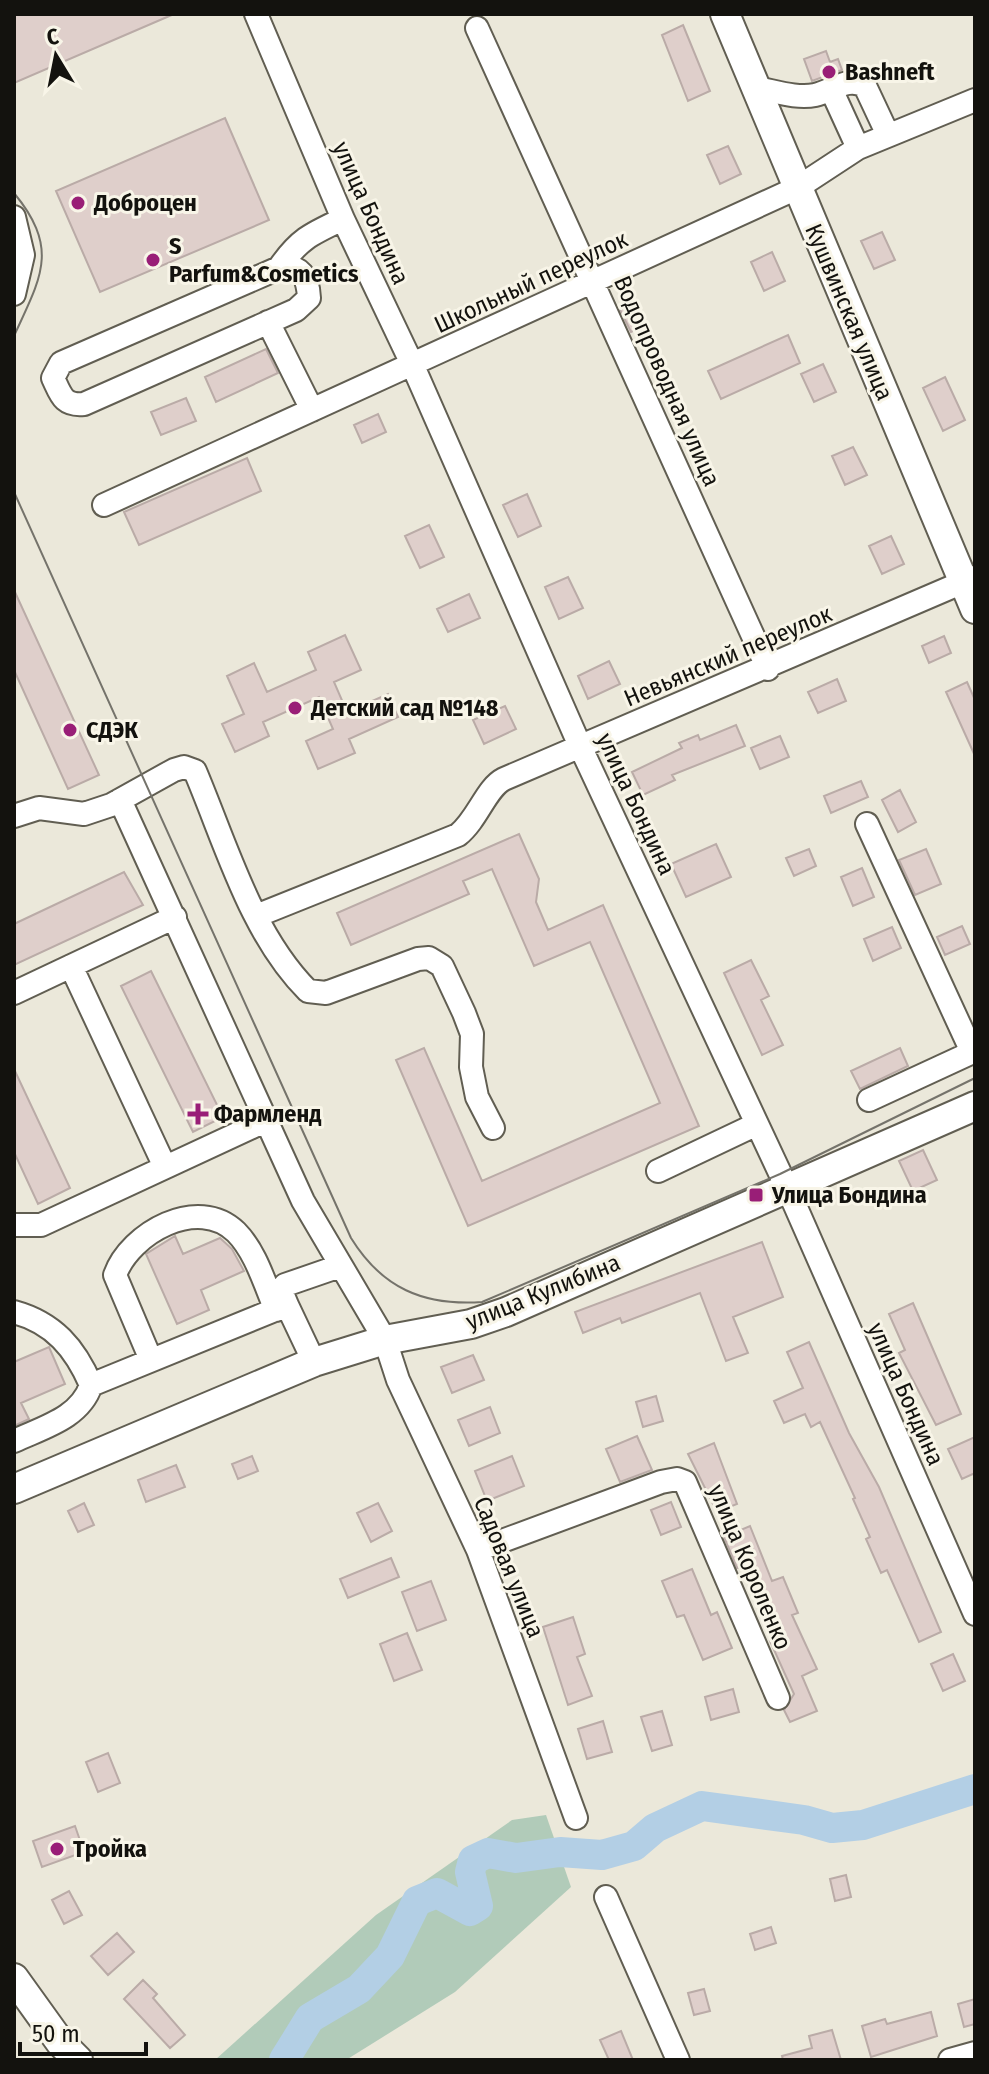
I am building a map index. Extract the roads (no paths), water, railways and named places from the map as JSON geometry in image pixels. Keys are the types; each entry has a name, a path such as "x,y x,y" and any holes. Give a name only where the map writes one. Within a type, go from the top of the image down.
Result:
{"main road":[{"name":"Кушвинская улица","path":"725,14 797,188 969,580 975,609"},
{"name":"улица Кулибина","path":"14,1489 314,1362 385,1340 471,1324 506,1312 975,1106"},
{"path":"14,1978 60,2042 78,2060"}],"street":[{"name":"улица Бондина","path":"256,14 343,219 413,366 580,746 787,1188 975,1614"},
{"name":"Водопроводная улица","path":"477,28 768,669"},
{"path":"756,88 805,96 849,82 865,86 888,135"},
{"path":"831,89 858,148"},
{"name":"Школьный переулок","path":"104,505 797,188 858,148 975,100"},
{"path":"14,217 23,255 14,294"},
{"path":"279,268 287,254 303,238 343,219"},
{"path":"292,266 300,269 309,298 296,310 268,322 84,404 71,406 63,401 53,378 61,363 279,268 292,266"},
{"path":"268,322 312,410"},
{"name":"Невьянский переулок","path":"256,916 458,835 476,819 498,782 768,669 969,580"},
{"path":"14,816 39,808 84,814 120,800 174,770 184,767 195,771 256,916 289,970 308,991 317,995 418,959 429,958 442,966 472,1034 471,1067 477,1097 493,1128"},
{"name":"Садовая улица","path":"120,800 303,1201 385,1340 398,1380 478,1550 576,1818"},
{"path":"867,824 973,1052 869,1100"},
{"path":"14,993 175,917"},
{"path":"71,966 165,1167"},
{"path":"14,1225 41,1225 265,1121"},
{"path":"658,1171 757,1124"},
{"path":"151,1360 115,1275 120,1260 137,1239 172,1221 198,1219 222,1222 237,1233 314,1362"},
{"path":"282,1308 285,1285 340,1266"},
{"path":"14,1441 71,1414 83,1405 91,1385 282,1308"},
{"path":"14,1312 63,1336 79,1358 91,1385"},
{"name":"улица Короленко","path":"478,1550 661,1482 677,1479 685,1482 778,1698"},
{"path":"606,1897 678,2060"},
{"path":"950,2060 975,2053"}],"waterway":[{"path":"284,2060 310,2018 359,1989 390,1956 417,1901 437,1893 470,1911 478,1906 470,1872 473,1860 488,1853 516,1858 560,1852 602,1855 634,1846 655,1828 702,1806 804,1820 832,1828 863,1825 975,1789"}],"tram line":[{"path":"14,193 28,213 41,247 38,280 14,336"},
{"path":"14,492 351,1238 376,1270 391,1281 423,1297 441,1301 482,1302 780,1174 975,1078"}],"place":[{"name":"Bashneft","path":"829,72"},
{"name":"Доброцен","path":"78,203"},
{"name":"S Parfum&Cosmetics","path":"153,260"},
{"name":"Детский сад №148","path":"295,708"},
{"name":"СДЭК","path":"70,730"},
{"name":"Фармленд","path":"198,1114"},
{"name":"Улица Бондина","path":"756,1195"},
{"name":"Тройка","path":"57,1849"}]}
